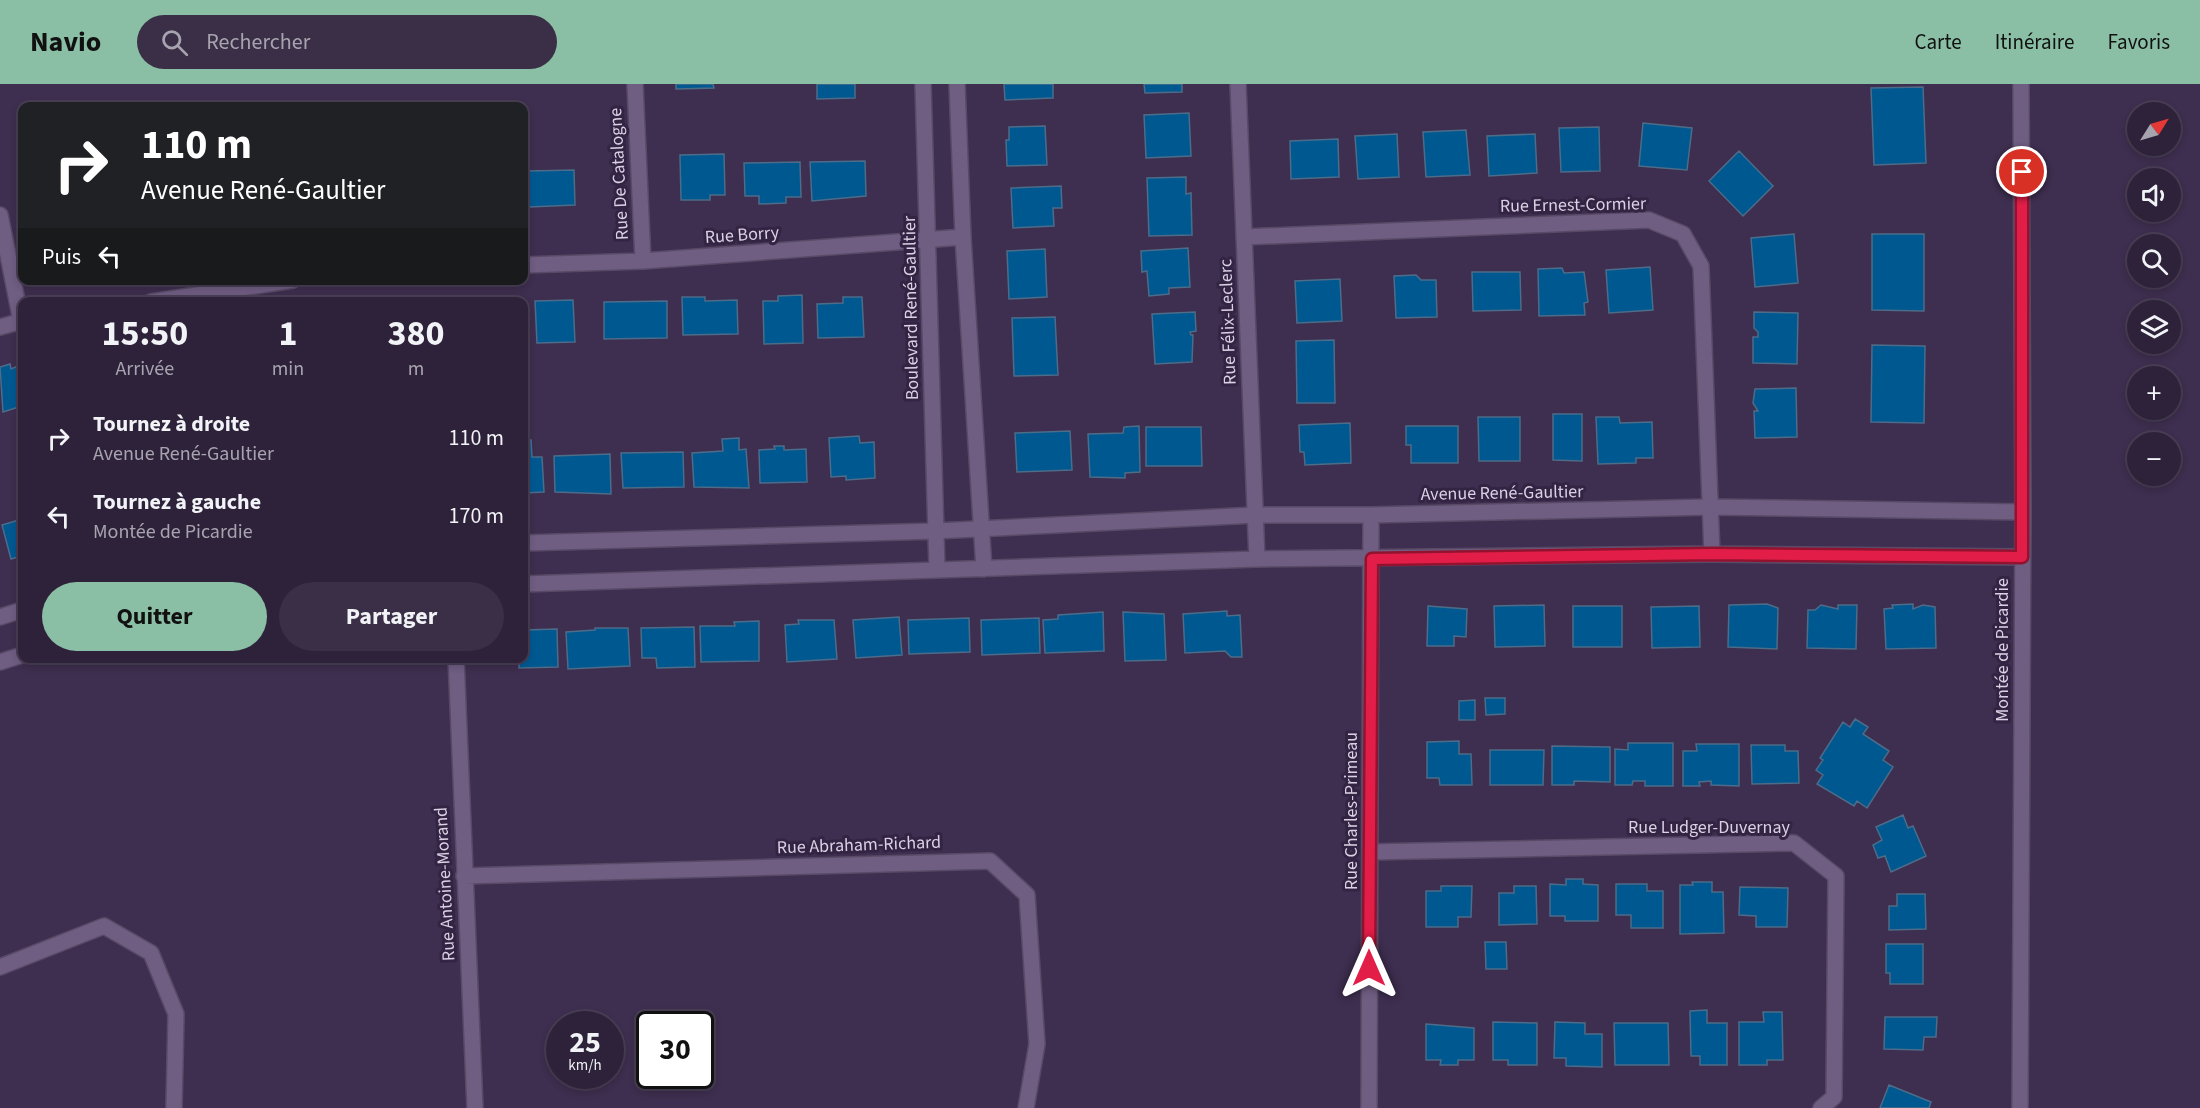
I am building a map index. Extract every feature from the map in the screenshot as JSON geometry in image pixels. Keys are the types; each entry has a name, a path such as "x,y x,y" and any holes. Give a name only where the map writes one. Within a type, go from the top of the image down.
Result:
{"street":[{"name":"Rue De Catalogne","path":"635,84 643,261"},
{"name":"Boulevard René-Gaultier","path":"923,84 937,569"},
{"path":"957,84 963,237 984,570"},
{"name":"Rue Félix-Leclerc","path":"1238,84 1257,559"},
{"name":"Montée de Picardie","path":"2020,1108 2023,512 2021,84"},
{"path":"0,215 18,302"},
{"name":"Rue Ernest-Cormier","path":"1244,237 1649,220 1683,234 1701,266 1712,554"},
{"name":"Rue Borry","path":"528,265 643,261 963,237"},
{"path":"183,297 261,285"},
{"path":"0,327 18,322"},
{"name":"Avenue René-Gaultier","path":"981,528 1256,515 1371,515 1710,507 2023,512"},
{"name":"Rue Charles-Primeau","path":"1369,1108 1371,515"},
{"path":"528,543 981,528"},
{"path":"528,584 1257,559 1712,554 2022,557"},
{"path":"0,617 18,611"},
{"path":"0,662 18,656"},
{"name":"Rue Antoine-Morand","path":"456,663 475,1108"},
{"name":"Rue Ludger-Duvernay","path":"1370,852 1794,843 1836,876 1834,1096 1821,1108"},
{"name":"Rue Abraham-Richard","path":"464,876 990,861 1027,895 1037,1044 1026,1108"},
{"path":"0,967 104,926 151,953 176,1014 174,1108"}],"building":[{"path":"676,84 713,84 714,88 676,89"},
{"path":"817,84 855,84 855,98 817,99"},
{"path":"1004,84 1053,84 1053,98 1005,100"},
{"path":"1144,84 1182,84 1182,92 1145,93"},
{"path":"1923,87 1926,163 1874,165 1871,88"},
{"path":"1189,113 1191,156 1146,158 1144,115"},
{"path":"1643,123 1692,128 1687,170 1639,166"},
{"path":"1045,126 1047,165 1007,166 1006,140 1009,140 1009,127"},
{"path":"1599,127 1600,171 1561,172 1559,128"},
{"path":"1466,130 1470,175 1426,177 1423,132"},
{"path":"1397,134 1399,177 1358,179 1355,136"},
{"path":"1535,134 1537,173 1489,176 1487,136"},
{"path":"1338,139 1339,177 1291,179 1290,141"},
{"path":"1739,151 1773,186 1743,216 1709,181"},
{"path":"724,154 725,195 710,195 710,200 681,200 680,155"},
{"path":"865,161 866,196 812,201 810,162"},
{"path":"800,162 801,197 786,197 786,203 759,204 759,196 745,196 744,163"},
{"path":"574,170 575,205 529,207 528,171"},
{"path":"1186,177 1186,194 1191,193 1192,235 1149,236 1147,178"},
{"path":"1061,186 1062,208 1053,208 1054,226 1013,228 1011,188"},
{"path":"1794,234 1798,283 1755,287 1751,238"},
{"path":"1872,234 1924,234 1924,311 1872,310"},
{"path":"1188,248 1190,287 1169,288 1169,294 1149,296 1147,271 1142,272 1141,251"},
{"path":"1045,249 1047,297 1009,299 1007,251"},
{"path":"1650,267 1653,310 1609,313 1606,270"},
{"path":"1562,268 1564,273 1584,272 1588,302 1584,303 1585,315 1539,316 1538,269"},
{"path":"1472,272 1520,272 1521,310 1473,311"},
{"path":"1416,275 1421,280 1436,280 1437,317 1396,318 1394,276"},
{"path":"1340,279 1342,321 1297,323 1295,281"},
{"path":"802,295 803,343 764,344 763,301 778,301 778,296"},
{"path":"682,297 705,297 705,301 737,300 738,334 683,335"},
{"path":"843,297 862,297 864,337 818,338 817,304 843,303"},
{"path":"573,300 575,342 537,343 535,301"},
{"path":"667,301 667,338 604,339 604,302"},
{"path":"1195,312 1196,331 1190,332 1193,335 1192,362 1155,364 1152,314"},
{"path":"1754,312 1798,313 1797,364 1753,363 1753,337 1758,337 1758,332 1754,328"},
{"path":"1055,317 1058,375 1014,376 1012,318"},
{"path":"1334,340 1335,403 1297,403 1296,341"},
{"path":"1872,345 1925,346 1924,423 1871,422"},
{"path":"10,364 11,369 18,366 18,407 3,412 0,367"},
{"path":"1796,388 1797,437 1755,438 1754,411 1758,411 1753,403 1755,389"},
{"path":"1553,414 1582,414 1582,461 1553,460"},
{"path":"1478,417 1520,417 1520,461 1479,461"},
{"path":"1596,417 1619,417 1620,423 1652,422 1653,458 1636,458 1636,463 1598,464"},
{"path":"1350,423 1351,463 1305,465 1304,452 1300,452 1299,425"},
{"path":"1139,426 1140,472 1125,473 1125,478 1090,477 1088,434 1123,433 1124,427"},
{"path":"1406,426 1458,426 1458,463 1411,463 1411,445 1406,445"},
{"path":"1146,427 1201,427 1202,466 1146,466"},
{"path":"1070,431 1072,470 1017,472 1015,433"},
{"path":"859,436 860,443 874,442 875,478 846,480 846,476 831,477 829,438"},
{"path":"739,438 739,450 746,449 749,488 694,487 692,453 723,451 722,439"},
{"path":"528,440 531,440 532,457 542,457 544,492 528,493"},
{"path":"774,446 784,446 784,450 806,449 807,482 760,483 759,450 775,449"},
{"path":"683,452 684,487 623,488 621,453"},
{"path":"610,454 611,494 555,492 554,456"},
{"path":"18,520 18,557 11,559 2,525"},
{"path":"1767,604 1778,608 1777,649 1728,647 1729,605"},
{"path":"1913,604 1913,609 1923,605 1935,607 1936,648 1886,649 1884,609 1893,608 1892,605"},
{"path":"1544,605 1545,646 1495,647 1494,606"},
{"path":"1821,605 1838,609 1838,605 1857,605 1856,649 1807,648 1808,610 1815,610"},
{"path":"1428,606 1467,609 1466,637 1454,636 1454,646 1427,646"},
{"path":"1573,606 1622,606 1622,647 1573,647"},
{"path":"1699,606 1700,647 1652,648 1651,607"},
{"path":"1227,611 1227,616 1240,615 1242,657 1231,657 1225,651 1185,653 1183,614"},
{"path":"1103,612 1104,651 1045,653 1043,620 1058,619 1058,615"},
{"path":"1123,612 1164,614 1166,660 1125,661"},
{"path":"899,617 902,655 856,658 853,620"},
{"path":"969,618 970,652 909,654 908,620"},
{"path":"1039,618 1040,653 982,655 981,620"},
{"path":"798,620 834,620 837,659 787,662 785,625 799,624"},
{"path":"759,621 759,661 701,662 700,626 735,626 734,622"},
{"path":"694,627 695,667 657,668 656,658 642,658 641,628"},
{"path":"595,628 628,628 630,666 568,669 566,632 595,630"},
{"path":"557,629 558,667 519,668 519,663 528,663 528,630"},
{"path":"1485,698 1505,698 1505,714 1486,715"},
{"path":"1475,700 1475,720 1459,720 1459,701"},
{"path":"1855,719 1868,727 1863,734 1889,751 1883,760 1893,767 1867,808 1857,801 1854,806 1817,784 1823,775 1816,770 1823,760 1820,758 1843,722 1850,727"},
{"path":"1459,741 1459,754 1471,754 1472,785 1440,785 1439,778 1427,778 1427,742"},
{"path":"1628,743 1673,743 1673,786 1645,786 1645,781 1633,781 1632,785 1615,785 1615,749 1628,750"},
{"path":"1696,744 1739,744 1739,786 1711,785 1711,781 1699,782 1700,786 1683,786 1683,751 1697,751"},
{"path":"1751,745 1785,745 1785,751 1798,751 1799,783 1752,784"},
{"path":"1552,746 1610,747 1610,782 1574,781 1574,785 1552,785"},
{"path":"1490,750 1544,750 1543,785 1490,785"},
{"path":"1903,815 1908,828 1913,826 1926,856 1891,872 1885,856 1878,858 1873,845 1882,840 1876,827"},
{"path":"1566,879 1583,879 1583,884 1598,885 1598,921 1565,921 1565,916 1550,916 1550,884 1566,885"},
{"path":"1692,882 1712,882 1712,892 1723,892 1724,933 1680,934 1680,885 1693,885"},
{"path":"1616,884 1647,884 1647,891 1663,891 1663,928 1631,928 1631,915 1616,915"},
{"path":"1441,886 1472,886 1471,917 1458,917 1458,927 1426,927 1426,891 1441,891"},
{"path":"1514,886 1536,886 1537,924 1499,925 1499,893 1514,893"},
{"path":"1740,887 1788,888 1787,927 1756,927 1756,916 1739,915"},
{"path":"1897,894 1925,894 1926,929 1889,930 1889,906 1897,906"},
{"path":"1485,942 1506,942 1507,969 1486,969"},
{"path":"1886,944 1923,944 1923,984 1890,984 1890,973 1886,973"},
{"path":"1707,1010 1707,1023 1727,1023 1727,1065 1700,1065 1700,1056 1691,1056 1690,1011"},
{"path":"1763,1012 1782,1012 1783,1060 1767,1060 1767,1065 1739,1065 1739,1022 1764,1022"},
{"path":"1885,1017 1937,1017 1936,1037 1924,1037 1923,1050 1884,1049"},
{"path":"1493,1022 1537,1023 1537,1065 1508,1065 1508,1060 1493,1060"},
{"path":"1555,1022 1585,1023 1585,1034 1602,1034 1602,1067 1566,1066 1566,1058 1554,1058"},
{"path":"1614,1023 1668,1023 1669,1065 1615,1065"},
{"path":"1426,1024 1474,1028 1474,1060 1458,1060 1458,1065 1440,1065 1441,1060 1426,1060"},
{"path":"1889,1085 1931,1102 1929,1108 1880,1108"}],"route":[{"path":"1369,968 1372,559 1712,554 2022,557 2022,172"}]}
